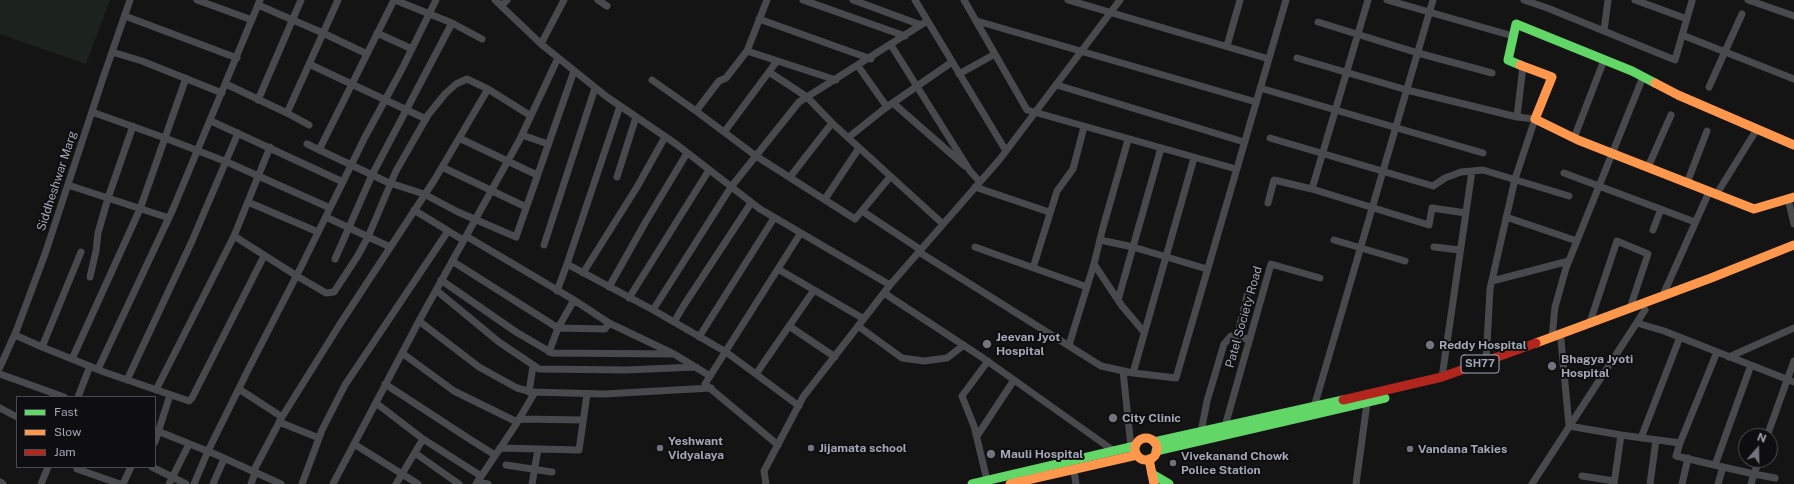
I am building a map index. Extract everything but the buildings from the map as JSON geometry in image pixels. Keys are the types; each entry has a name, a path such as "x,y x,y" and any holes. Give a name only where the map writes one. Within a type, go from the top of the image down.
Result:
{"main road":[{"path":"1791,198 1754,209 1712,194 1574,138 1535,119 1552,77 1508,60 1516,24 1604,60 1643,77 1678,95 1794,145"},
{"name":"SH77","path":"1155,447 1367,403 1464,377 1557,339 1590,322 1663,296 1794,245"},
{"name":"SH77","path":"1155,447 1200,432 1442,377 1645,310 1794,253"},
{"name":"SH77","path":"1010,484 1032,482 1074,470 1134,449 1138,441 1143,438 1149,439 1155,447"},
{"path":"1134,449 1140,458 1149,459 1154,456 1155,447"},
{"name":"SH77","path":"972,484 1114,451 1134,449"},
{"path":"1149,459 1154,484"},
{"path":"1152,474 1169,484"}],"street":[{"name":"Siddheshwar Marg","path":"0,367 45,254 130,0"},
{"path":"196,0 252,20"},
{"path":"258,100 301,0"},
{"path":"287,113 338,0"},
{"path":"319,150 395,0 452,23 482,39"},
{"path":"194,484 208,451 239,388 436,0"},
{"path":"495,0 541,44 595,88 687,153 751,202 800,234 890,285"},
{"path":"501,6 507,0"},
{"path":"541,44 564,0"},
{"path":"598,0 607,6"},
{"path":"696,111 719,81 726,78 747,51 766,0"},
{"path":"803,0 905,36"},
{"path":"825,8 828,0"},
{"path":"853,0 924,23"},
{"path":"915,0 924,23 952,62 1006,151"},
{"path":"964,0 1027,110 1128,140 1236,169"},
{"path":"1068,0 1269,59"},
{"path":"766,484 764,471 803,397 890,285 1006,151 1120,0"},
{"path":"1227,46 1240,0"},
{"path":"862,211 920,251 1101,366 1132,373 1176,378 1286,0"},
{"path":"1312,189 1368,0"},
{"path":"1387,0 1513,36"},
{"path":"1314,407 1359,248 1433,0"},
{"path":"1524,0 1550,9 1675,60 1692,1"},
{"path":"1550,9 1551,0"},
{"path":"1604,31 1608,0"},
{"path":"1635,0 1687,19"},
{"path":"1748,0 1794,16"},
{"path":"98,369 169,218 211,121 259,3 367,54"},
{"path":"1709,87 1742,14"},
{"path":"125,16 236,58"},
{"path":"759,19 870,58"},
{"path":"977,21 1256,102"},
{"path":"1318,22 1418,53 1492,73"},
{"path":"335,259 372,175 452,23"},
{"path":"653,310 731,187 799,102 924,23"},
{"path":"378,33 412,49"},
{"path":"1682,35 1794,79"},
{"path":"891,45 970,171 977,185 1049,212"},
{"path":"747,51 836,80"},
{"path":"112,52 142,61 222,93"},
{"path":"959,74 996,54"},
{"path":"333,484 441,280 522,135 558,58"},
{"path":"1297,58 1407,90 1517,117 1535,119 1516,179 1490,289 1486,362"},
{"path":"1574,138 1604,60"},
{"path":"725,131 777,61"},
{"path":"849,137 890,105 952,62"},
{"path":"309,64 426,119"},
{"path":"858,66 890,105 970,171"},
{"path":"1517,117 1523,66"},
{"path":"307,144 390,184 424,194 458,212 475,218 516,237 574,71"},
{"path":"769,72 807,97 832,123 943,224"},
{"path":"1569,426 1557,339 1555,306 1569,261 1643,77"},
{"path":"72,359 140,209 186,78"},
{"path":"234,236 264,256 326,293 334,292 368,237 390,184 406,152 426,119 445,94 456,84 467,79 488,89 531,116"},
{"path":"652,80 725,131 756,156 855,219 890,177"},
{"path":"226,84 309,125"},
{"path":"1057,85 1244,142"},
{"path":"544,245 595,88"},
{"path":"1260,88 1395,129 1483,153"},
{"path":"251,484 254,473 281,420 442,167 488,89"},
{"path":"557,291 568,264 620,106"},
{"path":"92,112 227,162 330,208"},
{"path":"1648,168 1671,115"},
{"path":"617,177 636,117"},
{"path":"211,121 343,182"},
{"path":"790,177 832,123"},
{"path":"90,276 96,251 98,233 108,198 133,126"},
{"path":"1033,268 1049,212 1060,185 1070,174 1075,164 1084,127"},
{"path":"1663,296 1695,222 1712,194 1757,129"},
{"path":"1687,183 1707,131"},
{"path":"127,380 192,242 238,133"},
{"path":"522,135 548,144"},
{"path":"583,273 637,187 665,137"},
{"path":"459,138 537,175"},
{"path":"1270,138 1383,170 1433,186 1456,174 1483,170 1569,196"},
{"path":"1069,345 1094,264 1128,140"},
{"path":"156,390 234,236 270,147"},
{"path":"825,199 859,148"},
{"path":"1118,300 1161,148"},
{"path":"609,287 687,153"},
{"path":"1132,373 1194,158"},
{"path":"442,167 526,207"},
{"path":"629,298 709,170"},
{"path":"1442,377 1472,171"},
{"path":"1564,173 1695,222"},
{"path":"1268,203 1274,180 1312,189 1429,225 1432,208 1466,213"},
{"path":"68,185 169,218"},
{"path":"1791,198 1794,224"},
{"path":"248,202 318,232"},
{"path":"674,322 751,202"},
{"path":"1654,230 1662,209"},
{"path":"414,210 448,231 464,238 574,300 609,323 674,354 710,376"},
{"path":"326,217 390,247"},
{"path":"1506,217 1577,241"},
{"path":"699,337 774,218"},
{"path":"302,484 319,438 345,385 448,231"},
{"path":"778,445 705,384 800,234"},
{"path":"1100,240 1207,269"},
{"path":"1334,240 1405,261"},
{"path":"1590,322 1617,241 1648,254 1630,308"},
{"path":"975,247 1087,287"},
{"path":"1434,247 1460,250"},
{"path":"42,347 81,252"},
{"path":"14,335 127,380 189,401 192,398 264,256"},
{"path":"452,261 558,328 605,329 609,323"},
{"path":"1492,281 1569,261"},
{"path":"568,264 726,352 799,406"},
{"path":"1094,264 1118,300 1144,332"},
{"name":"Patel Society Road","path":"1225,426 1271,264 1320,278"},
{"path":"778,269 864,319"},
{"path":"441,280 516,332 549,352 609,355 674,354"},
{"path":"436,290 483,329 539,369 584,370 696,367"},
{"path":"756,374 814,290"},
{"path":"1237,337 1248,292"},
{"path":"884,293 988,361 1114,451"},
{"path":"549,352 558,328 574,300"},
{"path":"1534,482 1645,310"},
{"path":"419,321 479,367 517,388 532,392 604,394 711,388"},
{"path":"1637,323 1680,337 1791,380"},
{"path":"789,326 835,357"},
{"path":"858,326 902,358 924,361 947,358 964,345"},
{"path":"1729,356 1794,328"},
{"path":"1200,432 1207,401 1224,344 1231,336 1249,339"},
{"path":"1641,438 1680,337"},
{"path":"1717,352 1676,456 1775,478"},
{"path":"402,353 454,391 518,421 583,420"},
{"path":"987,480 977,436 962,396 988,361"},
{"path":"1770,428 1791,380 1794,361"},
{"path":"1715,465 1751,365"},
{"path":"78,396 90,366"},
{"path":"478,481 518,421 532,392 533,366"},
{"path":"1123,371 1134,449"},
{"path":"0,374 61,396"},
{"path":"977,436 1014,380"},
{"path":"386,384 471,440 497,451 538,449 579,450 587,394"},
{"path":"239,388 281,420 319,438"},
{"path":"170,395 157,431 208,451 281,484"},
{"path":"376,403 478,481 488,484"},
{"path":"1356,484 1367,403"},
{"path":"0,408 16,416"},
{"path":"1569,426 1680,443"},
{"path":"1582,476 1614,483 1620,435"},
{"path":"396,484 424,439"},
{"path":"1650,484 1656,440"},
{"path":"171,481 189,444"},
{"path":"354,444 418,484"},
{"path":"532,484 538,449"},
{"path":"415,452 459,484"},
{"path":"213,484 224,458"},
{"path":"1682,484 1688,458"},
{"path":"506,465 552,472"},
{"path":"1718,484 1722,467"},
{"path":"41,484 48,468"},
{"path":"123,484 131,468"},
{"path":"153,468 171,481 186,484"},
{"path":"1751,484 1756,468"},
{"path":"77,469 120,484"},
{"path":"1074,470 1076,484"}],"shaded area":[{"path":"0,0 110,0 86,64 0,34"}],"traffic: fast":[{"path":"1520,65 1508,60 1516,24 1632,71 1655,83"},
{"path":"1156,451 1385,398"},
{"path":"1154,442 1343,400"},
{"path":"972,484 1135,446"},
{"path":"1152,474 1169,484"}],"traffic: slow":[{"path":"1520,65 1552,77 1535,119 1578,140 1754,209 1794,197"},
{"path":"1655,83 1678,95 1794,145"},
{"path":"1536,343 1711,278 1794,245"},
{"path":"1146,438 1154,441 1157,449 1154,457 1146,460 1138,457 1135,449 1138,441 1146,438"},
{"path":"1010,484 1137,455"},
{"path":"1149,459 1154,484"}],"traffic: jam":[{"path":"1343,400 1442,377 1536,343"}],"place":[{"name":"Jeevan Jyot Hospital","path":"987,344"},
{"name":"Reddy Hospital","path":"1430,345"},
{"name":"Bhagya Jyoti Hospital","path":"1552,366"},
{"name":"City Clinic","path":"1113,418"},
{"name":"Yeshwant Vidyalaya","path":"660,448"},
{"name":"Jijamata school","path":"811,448"},
{"name":"Vandana Takies","path":"1410,449"},
{"name":"Mauli Hospital","path":"991,454"},
{"name":"Vivekanand Chowk Police Station","path":"1173,463"}]}
